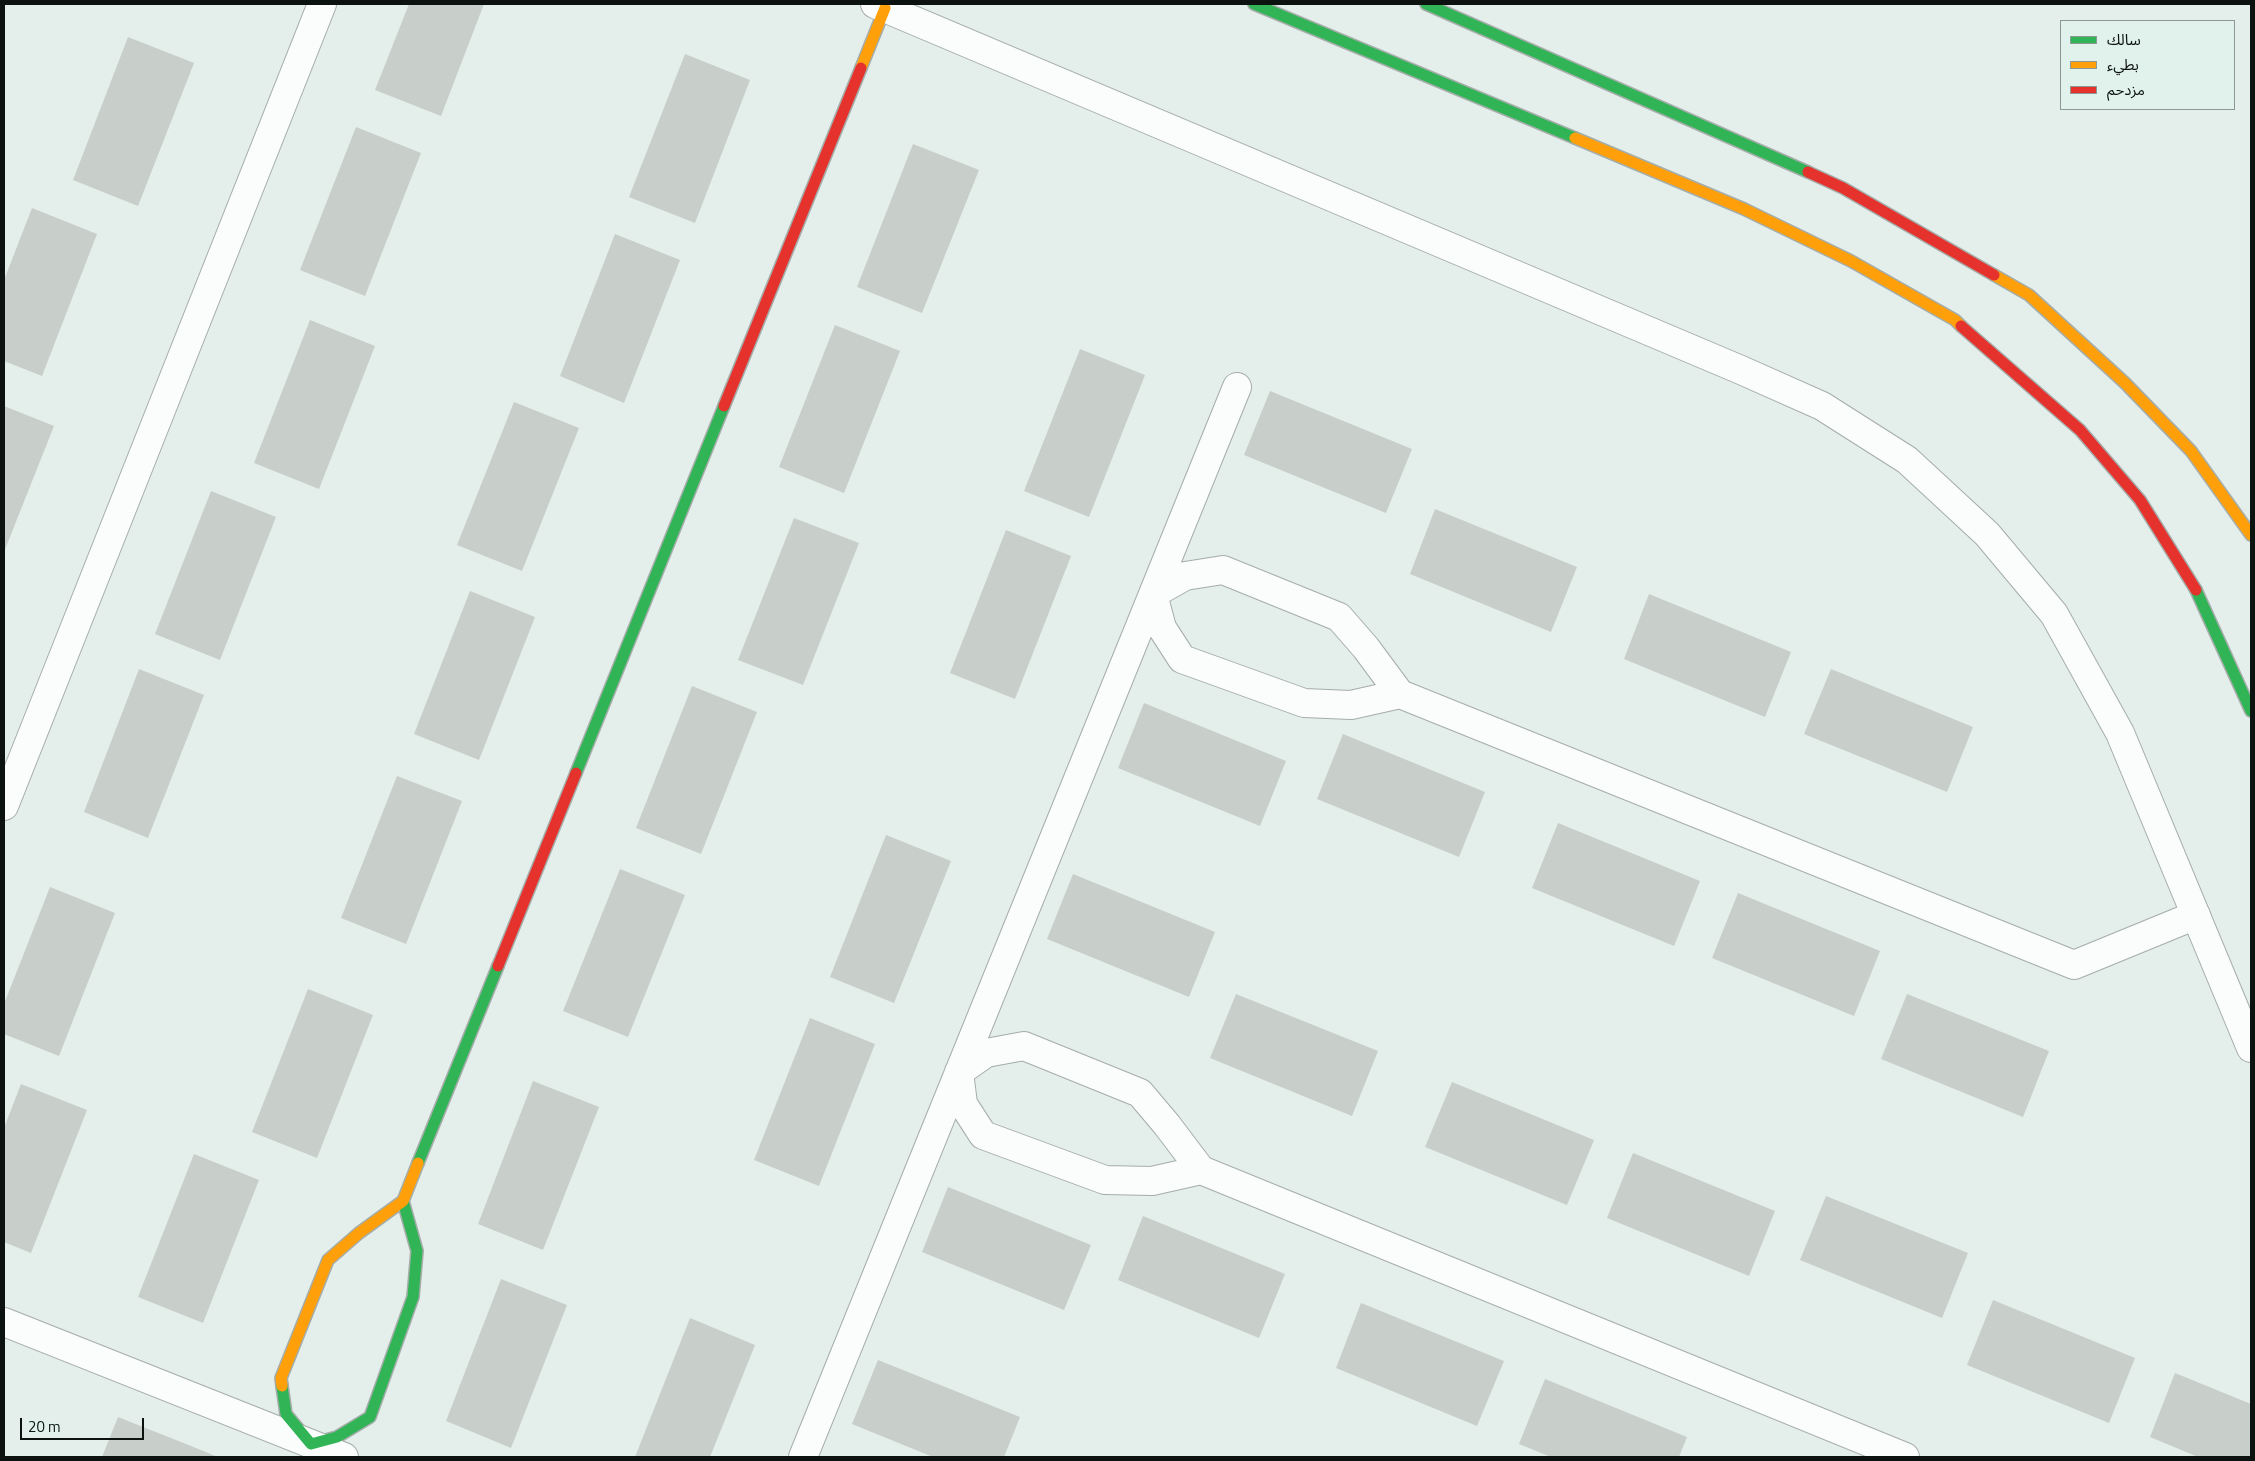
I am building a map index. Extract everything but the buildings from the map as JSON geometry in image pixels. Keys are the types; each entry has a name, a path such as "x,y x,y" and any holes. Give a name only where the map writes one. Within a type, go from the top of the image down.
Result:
{"main road":[{"path":"1254,4 1744,209 1851,261 1955,320 2080,430 2140,500 2191,579 2251,711"},
{"path":"1426,4 1843,188 2029,295 2125,383 2191,451 2251,535"},
{"path":"403,1200 417,1251 413,1297 370,1417 337,1437 311,1444 286,1414 281,1378 328,1260 359,1233 403,1200 880,6"}],"street":[{"path":"4,806 322,4"},
{"path":"880,6 1750,374 1822,406 1906,460 1987,534 2054,614 2120,733 2251,1048"},
{"path":"803,1457 1237,387"},
{"path":"1153,594 1185,576 1223,570 1339,617 1366,648 1400,694 2074,965 2196,915"},
{"path":"1153,594 1162,628 1182,659 1304,703 1351,705 1400,694"},
{"path":"959,1072 986,1053 1024,1046 1140,1093 1168,1125 1201,1170 1904,1457"},
{"path":"959,1072 963,1104 984,1135 1105,1180 1152,1182 1201,1170"},
{"path":"4,1322 344,1457"}],"traffic: fast":[{"path":"1254,4 1575,138"},
{"path":"1426,4 1808,172"},
{"path":"576,773 724,406"},
{"path":"2196,590 2251,711"},
{"path":"418,1163 498,966"},
{"path":"282,1386 286,1414 311,1444 337,1437 370,1417 413,1297 417,1251 403,1201"}],"traffic: slow":[{"path":"861,68 885,8"},
{"path":"1575,138 1744,209 1851,261 1955,320 1961,326"},
{"path":"1994,275 2029,295 2125,383 2191,451 2251,535"},
{"path":"282,1386 281,1378 328,1260 359,1233 403,1201 418,1163"}],"traffic: jam":[{"path":"724,406 861,68"},
{"path":"1808,172 1843,188 1994,275"},
{"path":"1961,326 2080,430 2140,500 2196,590"},
{"path":"498,966 576,773"}]}
